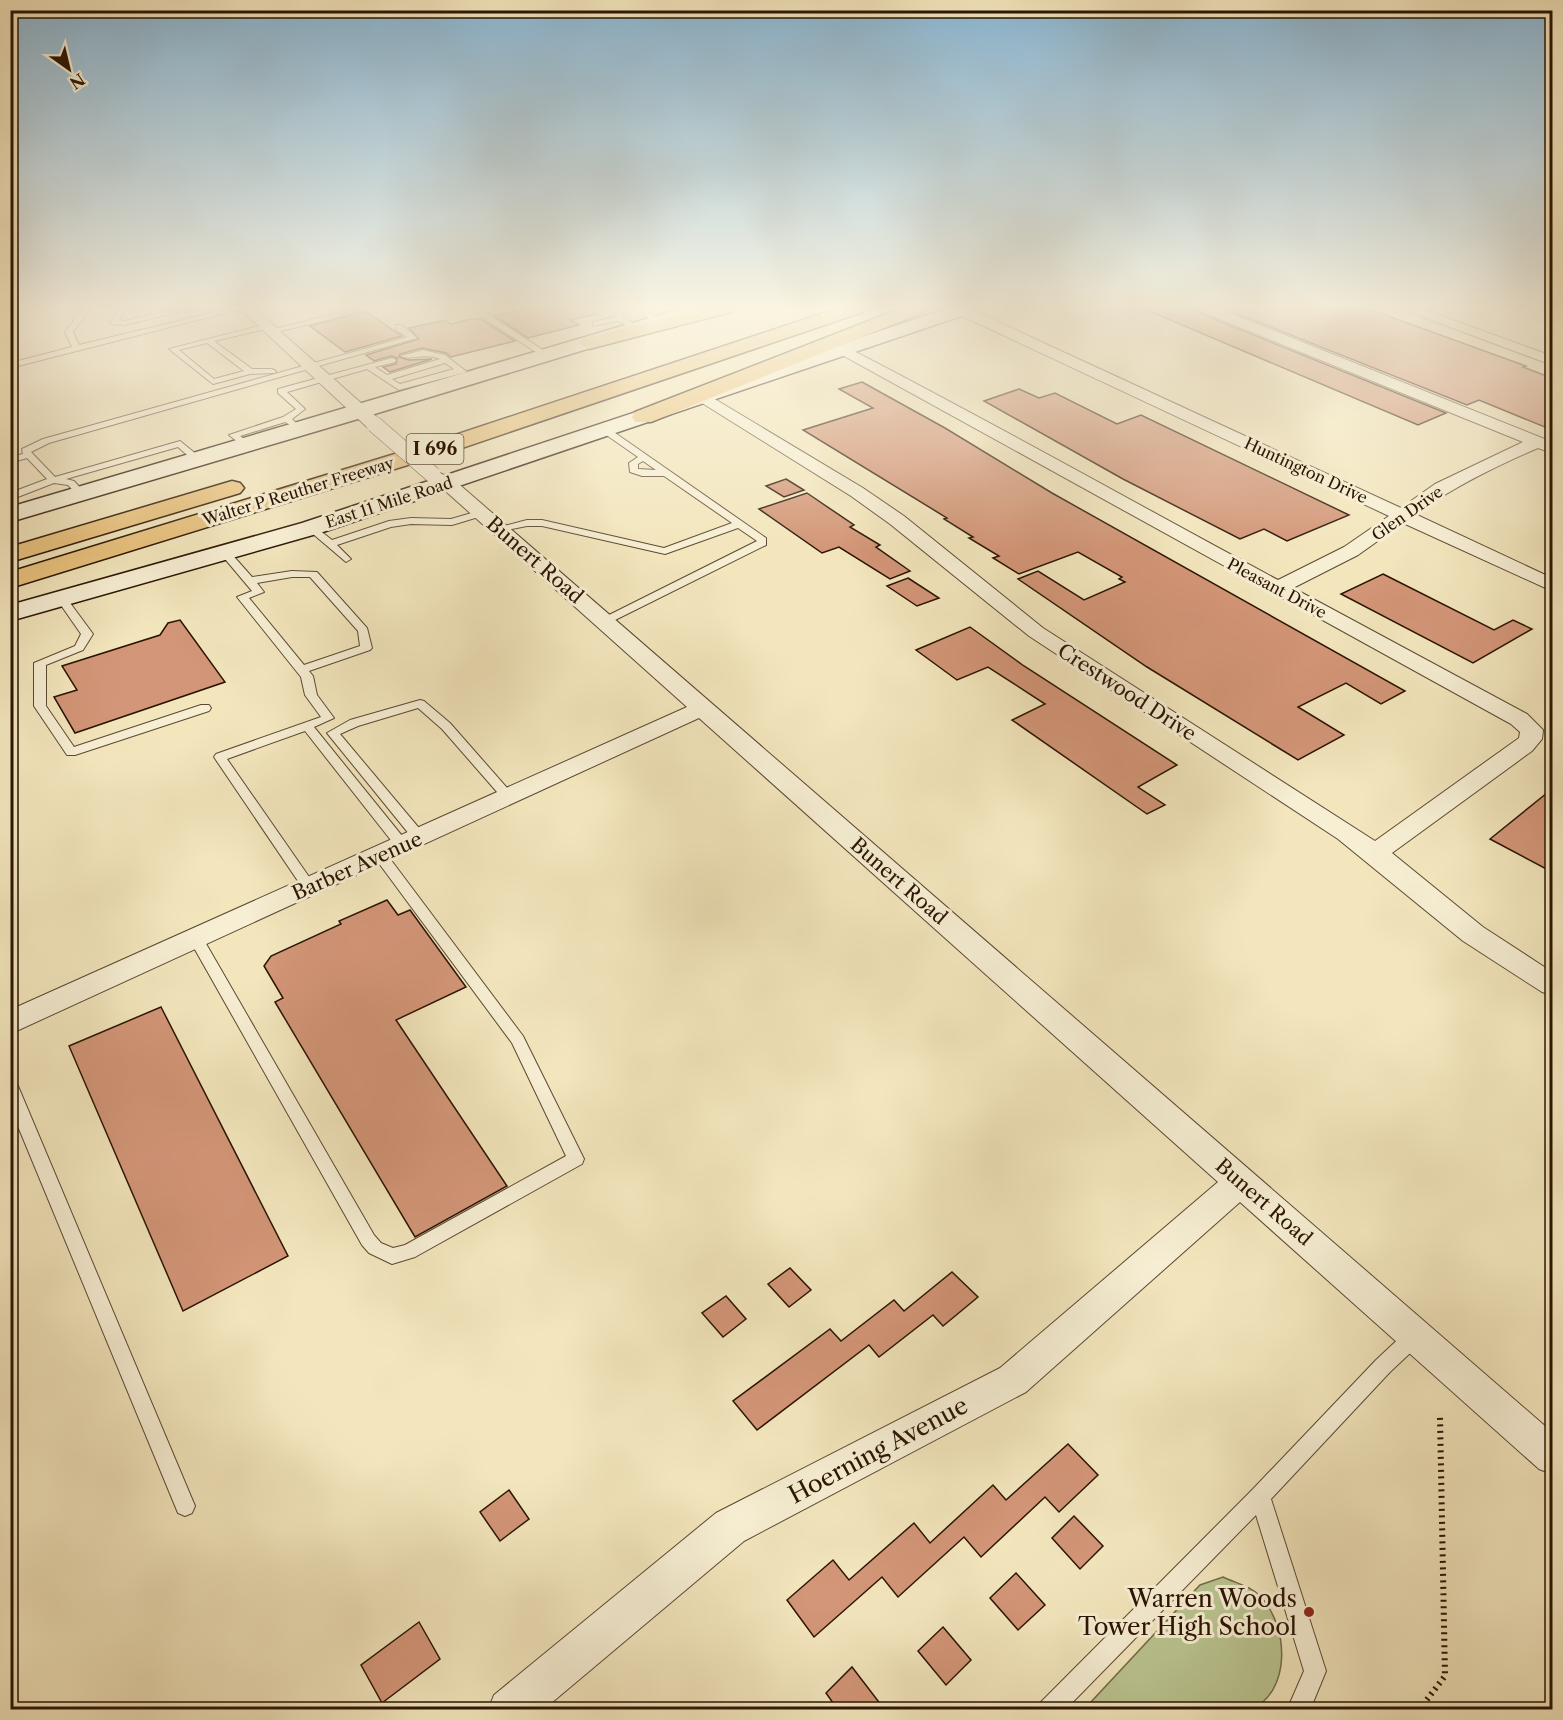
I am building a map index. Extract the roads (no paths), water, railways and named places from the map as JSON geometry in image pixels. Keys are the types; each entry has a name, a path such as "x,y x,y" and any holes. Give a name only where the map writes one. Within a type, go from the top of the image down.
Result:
{"highway":[{"name":"Walter P Reuther Freeway","path":"10,580 445,446 617,388"},
{"path":"642,417 715,388"},
{"name":"Walter P Reuther Freeway","path":"369,427 415,432"},
{"name":"Walter P Reuther Freeway","path":"10,555 252,482"}],"main road":[{"path":"10,515 29,501 81,494 198,460 247,445 293,424 369,427 440,388"},
{"name":"East 11 Mile Road","path":"10,613 311,528 440,479 605,430 731,388"}],"street":[{"name":"Bunert Road","path":"333,388 369,427 440,479 492,522 1552,1456"},
{"name":"Pleasant Drive","path":"914,388 996,431 1048,464 1519,719 1532,730 1530,739 1524,746 1395,841 1374,852"},
{"name":"Huntington Drive","path":"1132,388 1552,585"},
{"path":"1404,388 1545,445"},
{"name":"Crestwood Drive","path":"702,398 857,492 897,520 1036,633 1374,852 1473,934 1552,985"},
{"name":"Glen Drive","path":"1278,588 1351,551 1441,488 1487,464 1545,445"},
{"name":"Barber Avenue","path":"10,1023 703,708"},
{"name":"Hoerning Avenue","path":"509,1710 730,1527 1013,1380 1241,1182"}],"lane":[{"path":"10,460 27,453 45,441 228,388"},
{"path":"291,388 281,391 301,409 293,424"},
{"path":"604,621 762,543 762,540 605,430"},
{"path":"10,497 29,501 53,480 180,444 198,460"},
{"path":"10,448 27,453 53,480 71,483 81,494"},
{"path":"644,458 634,464 633,470 642,473 667,473"},
{"path":"330,544 390,524 411,521 542,523 665,551 739,524"},
{"path":"311,528 346,559"},
{"path":"225,553 259,592 242,597 307,676 311,695 328,718 220,758 309,887"},
{"path":"249,581 282,575 313,574 363,630 366,648 302,669"},
{"path":"61,598 87,634 79,648 40,663 40,706 71,752 205,708"},
{"path":"196,939 368,1240 375,1248 392,1256 409,1251 576,1159 518,1040 333,733 354,723 420,704 446,726 509,797"},
{"path":"307,726 401,846"},
{"path":"10,1086 185,1506"},
{"path":"1049,1710 1260,1496 1383,1366 1416,1336"},
{"path":"1260,1496 1315,1671 1298,1710"}],"place":[{"name":"Warren Woods Tower High School","path":"1309,1612"}]}
